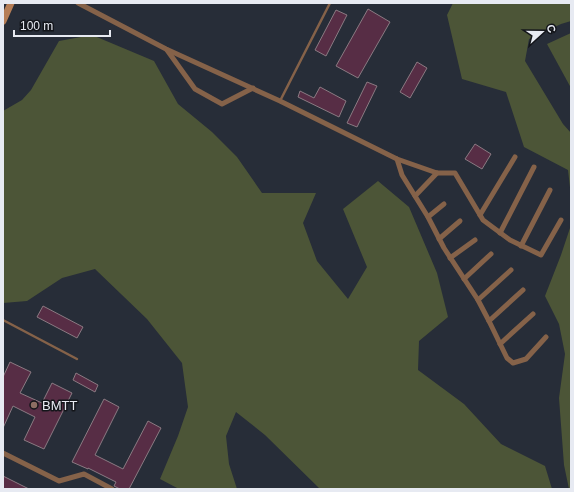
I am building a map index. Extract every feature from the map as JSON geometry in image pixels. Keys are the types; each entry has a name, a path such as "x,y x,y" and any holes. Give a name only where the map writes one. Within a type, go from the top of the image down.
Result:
{"street":[{"path":"3,21 11,3"},
{"path":"78,3 166,49 253,88 397,159 437,173 455,173 483,220 510,240 541,255 561,220"},
{"path":"166,49 195,89 222,104 253,88"},
{"path":"480,215 515,157"},
{"path":"397,159 402,175 428,217 450,258 478,300 507,358 513,363 526,360 546,337"},
{"path":"500,233 534,167"},
{"path":"415,196 437,173"},
{"path":"521,246 550,190"},
{"path":"428,217 444,204"},
{"path":"439,239 460,220"},
{"path":"450,258 475,240"},
{"path":"464,279 491,254"},
{"path":"478,300 511,270"},
{"path":"489,321 523,290"},
{"path":"500,344 533,314"},
{"path":"3,453 59,481 84,474 112,489"}],"lane":[{"path":"280,101 330,3"},
{"path":"3,320 77,359"}],"green space":[{"path":"453,3 571,3 571,21 529,39 525,61 563,124 571,133 571,196 568,170 524,147 506,92 462,79 447,15"},
{"path":"571,33 571,88 547,44"},
{"path":"92,35 154,61 178,104 212,132 237,157 262,193 316,193 303,223 317,261 348,299 367,267 343,209 378,181 409,207 437,273 448,317 419,341 418,370 464,404 501,444 545,466 552,489 322,489 319,488 265,435 236,412 226,436 229,464 237,489 179,489 160,479 188,407 182,363 147,319 95,269 62,278 27,301 3,303 3,111 22,100 31,90 59,41"},
{"path":"571,225 571,489 569,489 564,465 559,398 565,354 559,324 545,296"}],"building":[{"path":"368,9 390,22 358,78 336,66"},
{"path":"336,10 347,15 326,56 315,50"},
{"path":"417,62 427,68 410,98 400,92"},
{"path":"367,82 377,86 357,127 347,123"},
{"path":"320,87 346,101 339,117 298,97 300,91 314,98"},
{"path":"475,144 491,154 482,169 465,159"},
{"path":"43,306 83,327 77,338 37,317"},
{"name":"ВМТТ","path":"10,362 31,372 20,393 42,403 52,383 72,393 44,449 24,440 35,417 13,406 3,428 3,377"},
{"path":"76,373 98,385 95,392 73,380"},
{"path":"104,399 119,407 95,455 123,469 148,421 161,428 129,489 120,489 114,486 116,482 72,462"},
{"path":"3,476 29,489 3,489"}],"place":[{"name":"ВМТТ","path":"34,405"}]}
